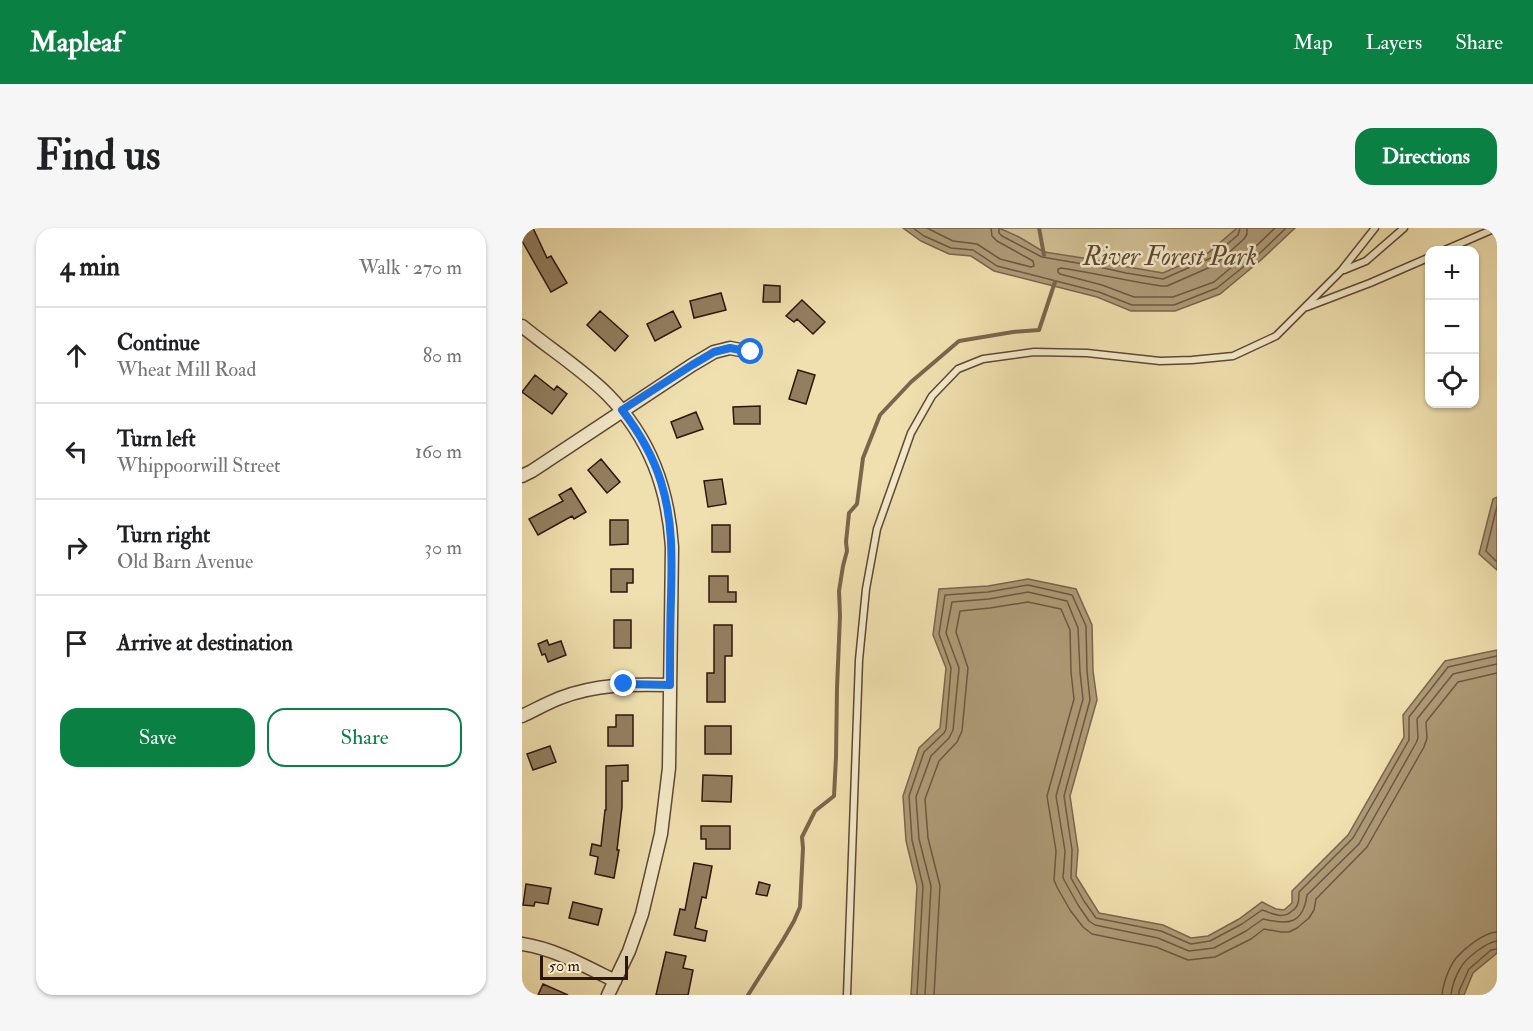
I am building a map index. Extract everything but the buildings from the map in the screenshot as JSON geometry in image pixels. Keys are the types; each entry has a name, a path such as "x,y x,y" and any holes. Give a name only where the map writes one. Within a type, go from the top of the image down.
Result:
{"street":[{"path":"522,326 590,380 622,410 636,429 654,464 661,480 668,512 672,548 669,768 661,834 642,914 629,951 608,995"},
{"path":"522,476 714,352 730,348 751,352"},
{"path":"522,716 561,698 602,686 670,685"},
{"path":"522,944 569,958 615,981"}],"lane":[{"path":"847,995 859,660 866,589 877,529 911,433 932,396 958,369 982,359 1024,353 1087,353 1160,361 1233,356 1276,336 1341,271 1375,228"},
{"path":"1341,271 1366,261 1404,228"},
{"path":"1453,246 1496,228"},
{"path":"1304,308 1425,259"}],"green space":[{"name":"River Forest Park","path":"974,228 1265,228 1186,287 1129,286"}],"water":[{"path":"903,228 999,228 1044,252 1163,273 1208,253 1237,228 1295,228 1220,294 1175,311 1131,311 1097,297 994,271 971,256 949,254 921,241"},
{"path":"1497,497 1497,570 1479,554 1493,499"},
{"path":"1028,579 1076,589 1092,625 1093,671 1097,700 1070,796 1078,850 1076,876 1099,913 1163,925 1191,938 1208,936 1239,919 1262,902 1284,910 1292,903 1292,891 1348,835 1404,737 1403,715 1445,661 1497,650 1497,953 1473,973 1464,995 911,995 917,886 906,841 903,796 919,748 940,728 946,668 933,635 939,589 988,586"}],"waterway":[{"path":"1039,228 1044,255"},
{"path":"748,995 783,940 800,907 802,837 815,811 834,796 839,591 847,551 849,513 857,504 863,458 880,415 911,382 959,341 1039,330 1055,282"}],"route":[{"path":"624,684 670,685 672,548 668,512 661,480 647,448 622,410 714,352 730,348 751,352"}]}
